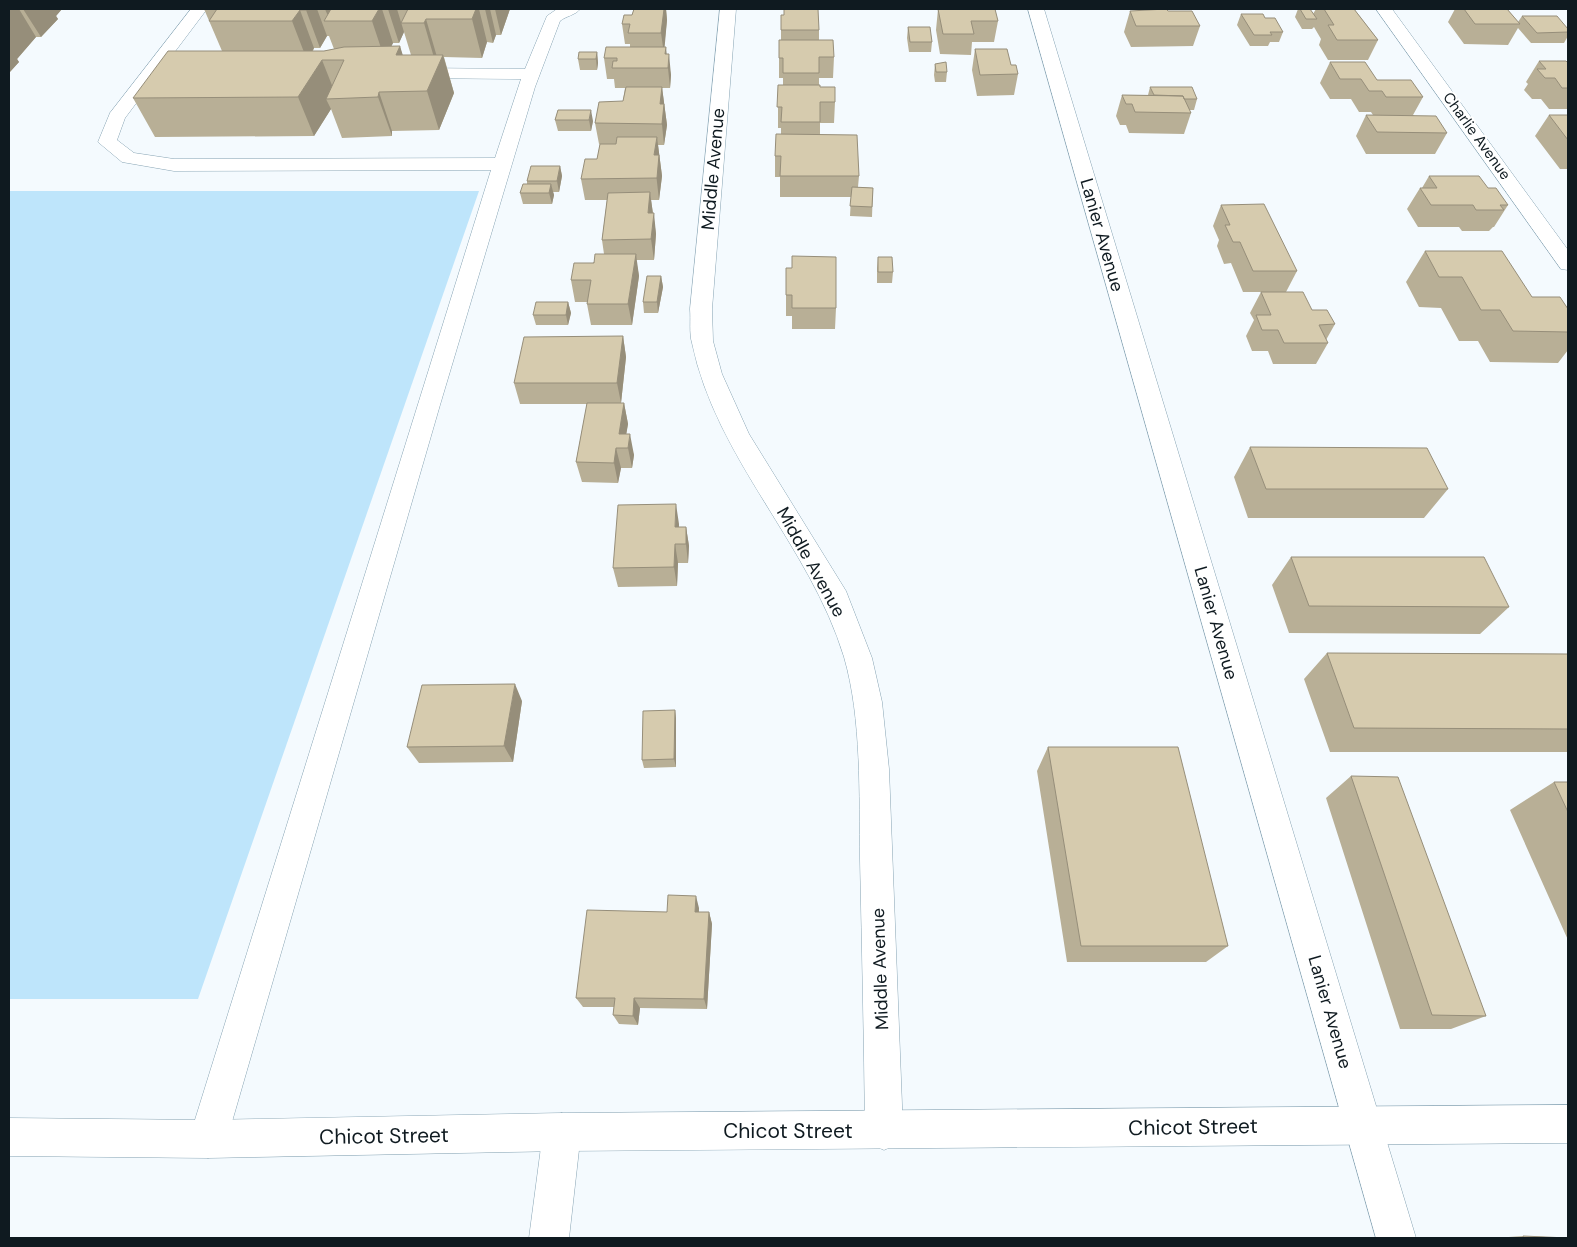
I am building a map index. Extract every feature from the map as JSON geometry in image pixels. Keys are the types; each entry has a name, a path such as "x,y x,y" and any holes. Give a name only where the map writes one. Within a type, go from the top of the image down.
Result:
{"street":[{"path":"199,9 116,117 107,142 129,158 174,165 502,164"},
{"path":"208,1139 422,423 502,164 531,74 553,19 560,13 572,9"},
{"name":"Middle Avenue","path":"728,9 701,309 702,341 711,374 738,435 836,599 858,658 867,702 874,769 884,1131"},
{"name":"Lanier Avenue","path":"1036,9 1396,1238"},
{"name":"Charlie Avenue","path":"1384,9 1568,264"},
{"path":"151,71 171,72"},
{"path":"391,73 531,74"},
{"name":"Chicot Street","path":"9,1138 208,1139 562,1132 884,1131 1568,1124"},
{"path":"548,1238 562,1132"}],"shaded area":[{"path":"9,191 479,191 198,999 9,999"}],"building":[{"path":"217,9 307,9 300,10 292,21 209,21"},
{"path":"331,9 379,9 372,21 324,21"},
{"path":"408,9 476,9 472,19 426,19 424,23 401,23"},
{"path":"634,9 664,9 661,33 628,33 630,24 622,24 624,15 632,15"},
{"path":"784,9 818,9 819,30 781,30 781,15 784,15"},
{"path":"938,9 995,9 998,21 971,21 974,34 943,34"},
{"path":"1166,9 1168,11 1192,11 1200,26 1136,26 1130,11"},
{"path":"1300,9 1310,9 1317,19 1306,19"},
{"path":"1324,9 1354,9 1378,40 1337,40 1328,25 1334,25"},
{"path":"1464,9 1507,9 1520,24 1475,24"},
{"path":"1241,14 1263,14 1265,18 1275,18 1283,32 1270,32 1272,35 1254,35"},
{"path":"1522,16 1557,16 1568,29 1568,32 1537,33"},
{"path":"908,27 930,27 932,42 910,42"},
{"path":"779,40 833,40 834,57 819,57 819,73 783,73 783,58 779,58"},
{"path":"400,46 396,55 443,55 427,91 379,92 378,97 326,99 344,60 322,60 298,97 133,98 168,51 324,51 344,47"},
{"path":"606,47 666,47 665,54 669,54 668,68 612,68 613,61 617,61 617,58 604,58"},
{"path":"975,49 1007,49 1011,65 1016,65 1018,74 980,75"},
{"path":"579,52 597,52 596,59 578,59"},
{"path":"1539,61 1566,61 1568,63 1568,88 1562,88 1555,78 1545,78 1537,69 1546,69"},
{"path":"946,62 947,72 936,72 935,64"},
{"path":"1330,62 1365,62 1377,80 1411,80 1423,97 1386,97 1382,91 1369,91 1361,79 1340,79"},
{"path":"778,85 835,87 835,102 820,102 820,122 781,122 782,107 777,107"},
{"path":"626,87 662,87 660,104 664,104 662,124 595,123 599,102 623,101"},
{"path":"1150,87 1192,87 1197,99 1184,99 1183,96 1154,95"},
{"path":"1122,95 1183,96 1191,113 1135,112 1132,104 1126,104"},
{"path":"558,110 591,110 589,120 555,120"},
{"path":"1366,115 1436,116 1447,133 1377,132"},
{"path":"1549,115 1568,115 1568,140"},
{"path":"776,134 857,135 859,176 780,176 781,156 775,156"},
{"path":"617,137 657,137 654,155 659,155 657,178 581,179 585,159 597,159 600,144 616,144"},
{"path":"531,166 560,166 557,181 527,181"},
{"path":"1429,176 1479,176 1488,188 1496,188 1508,205 1500,205 1504,210 1476,210 1473,205 1431,205 1420,188 1437,188"},
{"path":"523,184 551,184 549,193 520,193"},
{"path":"852,187 873,188 872,207 850,206"},
{"path":"650,192 648,213 654,213 651,239 602,240 608,193"},
{"path":"1264,204 1297,271 1253,271 1240,242 1233,242 1225,225 1230,225 1221,205"},
{"path":"1425,251 1502,251 1532,297 1560,297 1568,309 1568,332 1513,331 1500,310 1481,310 1462,277 1439,277"},
{"path":"595,254 636,254 628,304 587,304 591,280 571,280 574,263 594,263"},
{"path":"792,256 836,257 836,308 792,308 792,295 786,295 786,268 792,268"},
{"path":"878,257 892,257 893,272 878,272"},
{"path":"647,276 661,276 657,302 643,302"},
{"path":"1261,292 1303,292 1312,310 1327,310 1335,324 1319,325 1328,343 1284,343 1278,330 1262,330 1256,315 1271,315"},
{"path":"536,302 568,302 566,315 533,315"},
{"path":"623,336 617,383 514,383 524,337"},
{"path":"587,403 624,403 619,434 630,434 628,448 616,448 614,463 576,462"},
{"path":"1250,447 1427,448 1448,489 1266,489"},
{"path":"676,504 675,527 686,527 686,544 675,544 674,567 613,568 618,505"},
{"path":"1291,557 1484,557 1509,607 1309,606"},
{"path":"1327,653 1568,654 1568,729 1354,728"},
{"path":"515,684 504,746 407,747 422,685"},
{"path":"675,710 674,759 642,760 643,711"},
{"path":"1048,747 1178,747 1228,946 1081,946"},
{"path":"1351,776 1398,777 1486,1016 1432,1015"},
{"path":"1554,782 1568,782 1568,812"},
{"path":"668,895 696,896 695,912 709,912 704,999 634,998 633,1016 613,1015 615,998 576,998 587,910 667,912"},
{"path":"1523,1236 1568,1238 1524,1238"}]}
